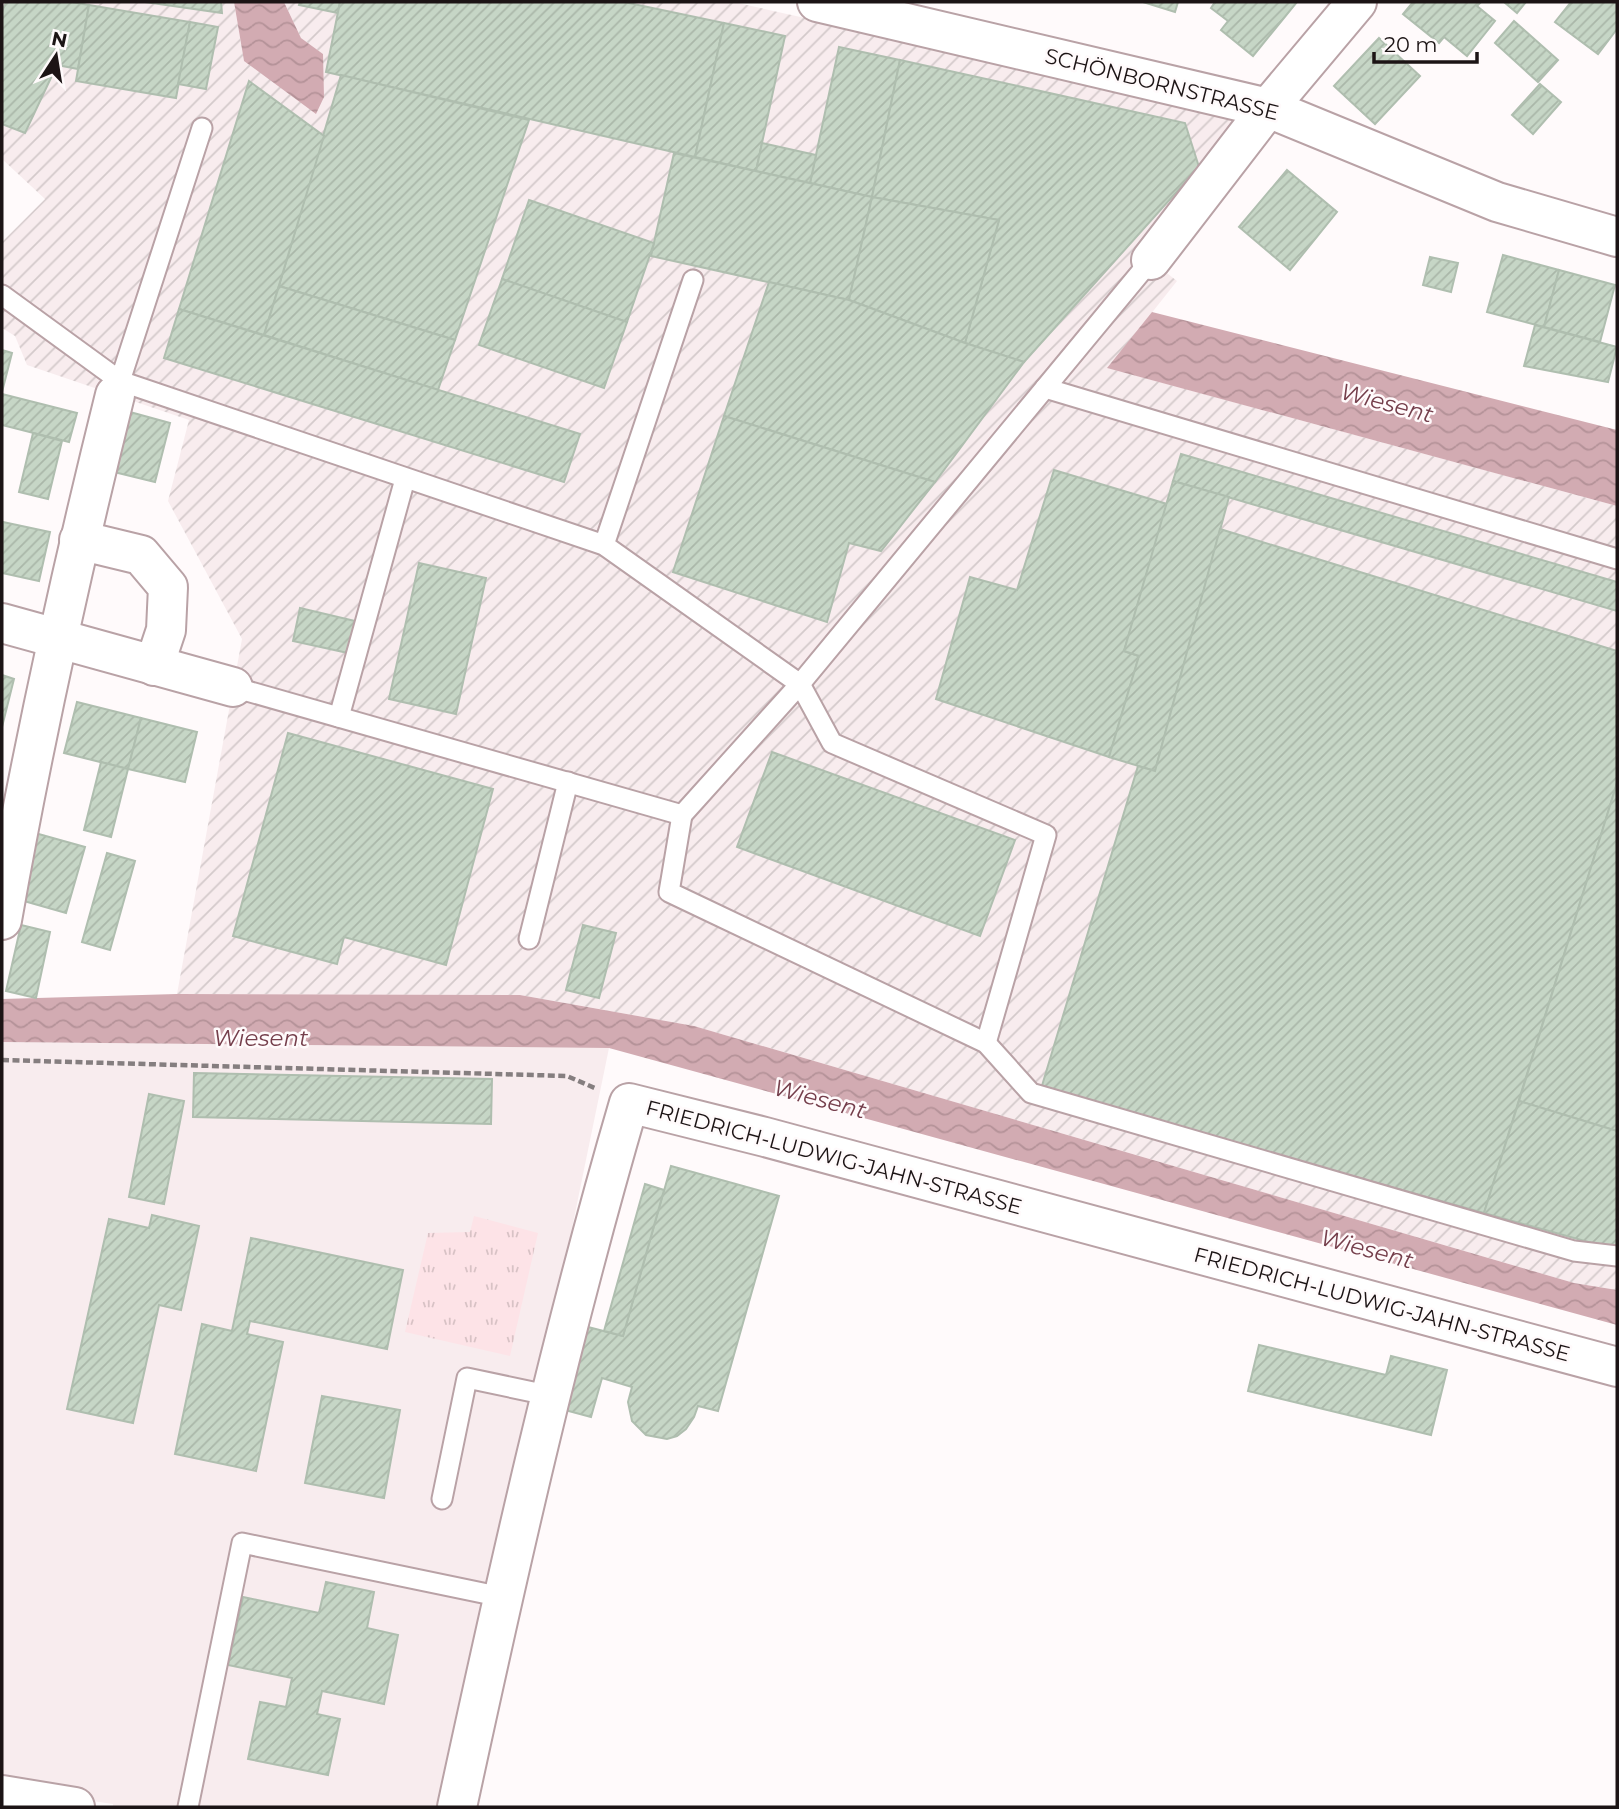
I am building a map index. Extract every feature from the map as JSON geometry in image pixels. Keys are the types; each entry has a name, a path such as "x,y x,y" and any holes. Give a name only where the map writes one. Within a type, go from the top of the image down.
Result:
{"street":[{"name":"SCHÖNBORNSTRASSE","path":"817,2 1268,108 1497,202 1617,237"},
{"path":"1151,260 1268,108 1357,2"},
{"path":"2,920 16,837 79,540 118,388"},
{"path":"79,540 141,555 168,587 166,630 154,666"},
{"path":"2,623 233,687"},
{"name":"FRIEDRICH-LUDWIG-JAHN-STRASSE","path":"457,1807 502,1597 606,1182 629,1103 765,1137 1617,1367"},
{"path":"2,1795 75,1807"}],"lane":[{"path":"118,388 202,128"},
{"path":"1151,260 800,684 682,815 669,892 986,1043 1031,1093 1574,1251 1617,1256"},
{"path":"604,545 693,280"},
{"path":"2,295 118,388 604,545 800,684 832,743 1046,835 986,1043"},
{"path":"1045,388 1617,559"},
{"path":"339,717 405,479"},
{"path":"233,687 682,815"},
{"path":"529,939 568,782"},
{"path":"442,1499 467,1378 552,1396"},
{"path":"188,1807 242,1543 502,1597"}],"path":[{"path":"2,1060 567,1076 629,1103"}],"shaded area":[{"path":"2,2 234,2 244,61 323,54 301,38 284,2 733,2 1245,115 1135,248 1177,281 1108,368 1617,506 1617,1290 1574,1283 694,1026 520,995 177,994 242,639 168,501 189,420 27,365 15,336 2,328 2,242 45,199 2,159"},
{"path":"2,1042 609,1048 453,1807 113,1807 113,1804 2,1788"}],"green space":[{"path":"474,1216 538,1233 510,1356 405,1332 428,1233 470,1232"}],"water":[{"path":"234,2 284,2 301,38 323,54 324,97 316,114 244,61"},
{"name":"Wiesent","path":"1152,312 1617,430 1617,506 1107,368"},
{"name":"Wiesent","path":"177,994 520,995 694,1026 1574,1283 1617,1290 1617,1325 609,1048 2,1042 2,999"}],"building":[{"path":"6,2 71,2 89,5 78,69 57,65 25,133 2,124 2,12"},
{"path":"145,2 221,2 222,13"},
{"path":"300,2 340,2 338,13 299,5"},
{"path":"340,2 624,2 724,23 695,157 326,72"},
{"path":"1143,2 1178,2 1175,12"},
{"path":"1215,2 1297,2 1253,56 1221,30 1228,21 1211,8"},
{"path":"1413,2 1481,2 1477,6 1495,21 1467,56 1444,37 1439,43 1403,14"},
{"path":"1504,2 1526,2 1517,13"},
{"path":"1571,2 1617,2 1617,29 1598,54 1555,22"},
{"path":"89,5 190,22 176,98 76,81"},
{"path":"1514,21 1558,60 1538,82 1495,43"},
{"path":"190,22 218,27 206,89 178,84"},
{"path":"724,23 785,36 756,171 695,157"},
{"path":"1379,38 1420,76 1375,124 1334,86"},
{"path":"839,47 900,60 872,197 810,183"},
{"path":"900,60 1185,123 1199,167 1024,362 965,343 999,220 872,197"},
{"path":"341,75 529,120 455,340 279,286"},
{"path":"249,81 324,136 264,335 179,309"},
{"path":"1540,84 1561,102 1533,134 1512,115"},
{"path":"762,143 816,155 810,183 756,171"},
{"path":"674,153 872,197 849,300 651,256"},
{"path":"1287,170 1337,212 1290,270 1239,227"},
{"path":"872,197 999,220 965,343 849,300"},
{"path":"529,200 654,243 627,322 502,279"},
{"path":"1503,255 1559,270 1544,327 1487,312"},
{"path":"1430,257 1458,263 1451,292 1423,285"},
{"path":"1559,270 1615,285 1600,342 1544,327"},
{"path":"502,279 627,322 604,388 479,345"},
{"path":"769,282 849,300 1024,362 935,482 724,416"},
{"path":"279,286 455,340 438,390 264,335"},
{"path":"179,309 580,434 564,482 164,358"},
{"path":"1535,325 1617,347 1608,382 1524,366"},
{"path":"2,350 12,353 2,392"},
{"path":"2,394 77,413 69,442 2,425"},
{"path":"130,412 170,423 155,482 114,472"},
{"path":"724,416 935,482 881,551 849,543 827,622 673,572"},
{"path":"33,433 62,441 48,499 19,492"},
{"path":"1181,454 1617,582 1617,611 1173,481"},
{"path":"1054,470 1167,504 1124,651 1139,656 1109,757 936,699 970,577 1017,590"},
{"path":"1173,481 1229,497 1155,771 1109,757 1139,656 1124,651"},
{"path":"3,522 50,532 39,581 2,573"},
{"path":"1220,529 1617,651 1617,783 1484,1213 1041,1089 1138,766 1155,771"},
{"path":"419,563 486,578 456,714 389,699"},
{"path":"300,608 355,621 348,653 293,641"},
{"path":"2,675 14,679 2,727"},
{"path":"77,702 141,718 128,769 64,753"},
{"path":"141,718 197,732 185,782 128,769"},
{"path":"288,733 493,789 446,965 344,937 337,964 233,936"},
{"path":"772,752 1015,840 980,936 737,847"},
{"path":"101,762 128,769 111,837 84,830"},
{"path":"1617,783 1617,1131 1519,1101"},
{"path":"35,833 85,847 66,913 17,899"},
{"path":"107,853 135,861 110,950 82,942"},
{"path":"21,925 50,932 36,998 6,991"},
{"path":"583,925 616,933 599,998 566,990"},
{"path":"194,1073 492,1079 491,1124 193,1117"},
{"path":"149,1094 184,1101 164,1204 129,1197"},
{"path":"1519,1101 1617,1131 1617,1250 1484,1213"},
{"path":"671,1166 779,1196 718,1411 698,1406 686,1429 667,1439 646,1435 632,1421 628,1402 632,1387 602,1378 591,1417 565,1410 588,1327 623,1336"},
{"path":"645,1184 664,1190 623,1336 604,1331"},
{"path":"152,1215 199,1226 181,1310 159,1305 133,1423 67,1409 109,1219 149,1228"},
{"path":"251,1238 403,1270 387,1349 250,1321 247,1334 283,1342 256,1471 175,1454 202,1324 232,1331"},
{"path":"1259,1345 1386,1375 1391,1356 1447,1370 1431,1435 1248,1391"},
{"path":"322,1396 400,1410 384,1498 305,1483"},
{"path":"326,1582 374,1592 367,1628 398,1635 384,1704 322,1691 317,1714 340,1719 328,1775 248,1759 260,1702 286,1707 292,1678 228,1665 243,1597 319,1613"}]}
